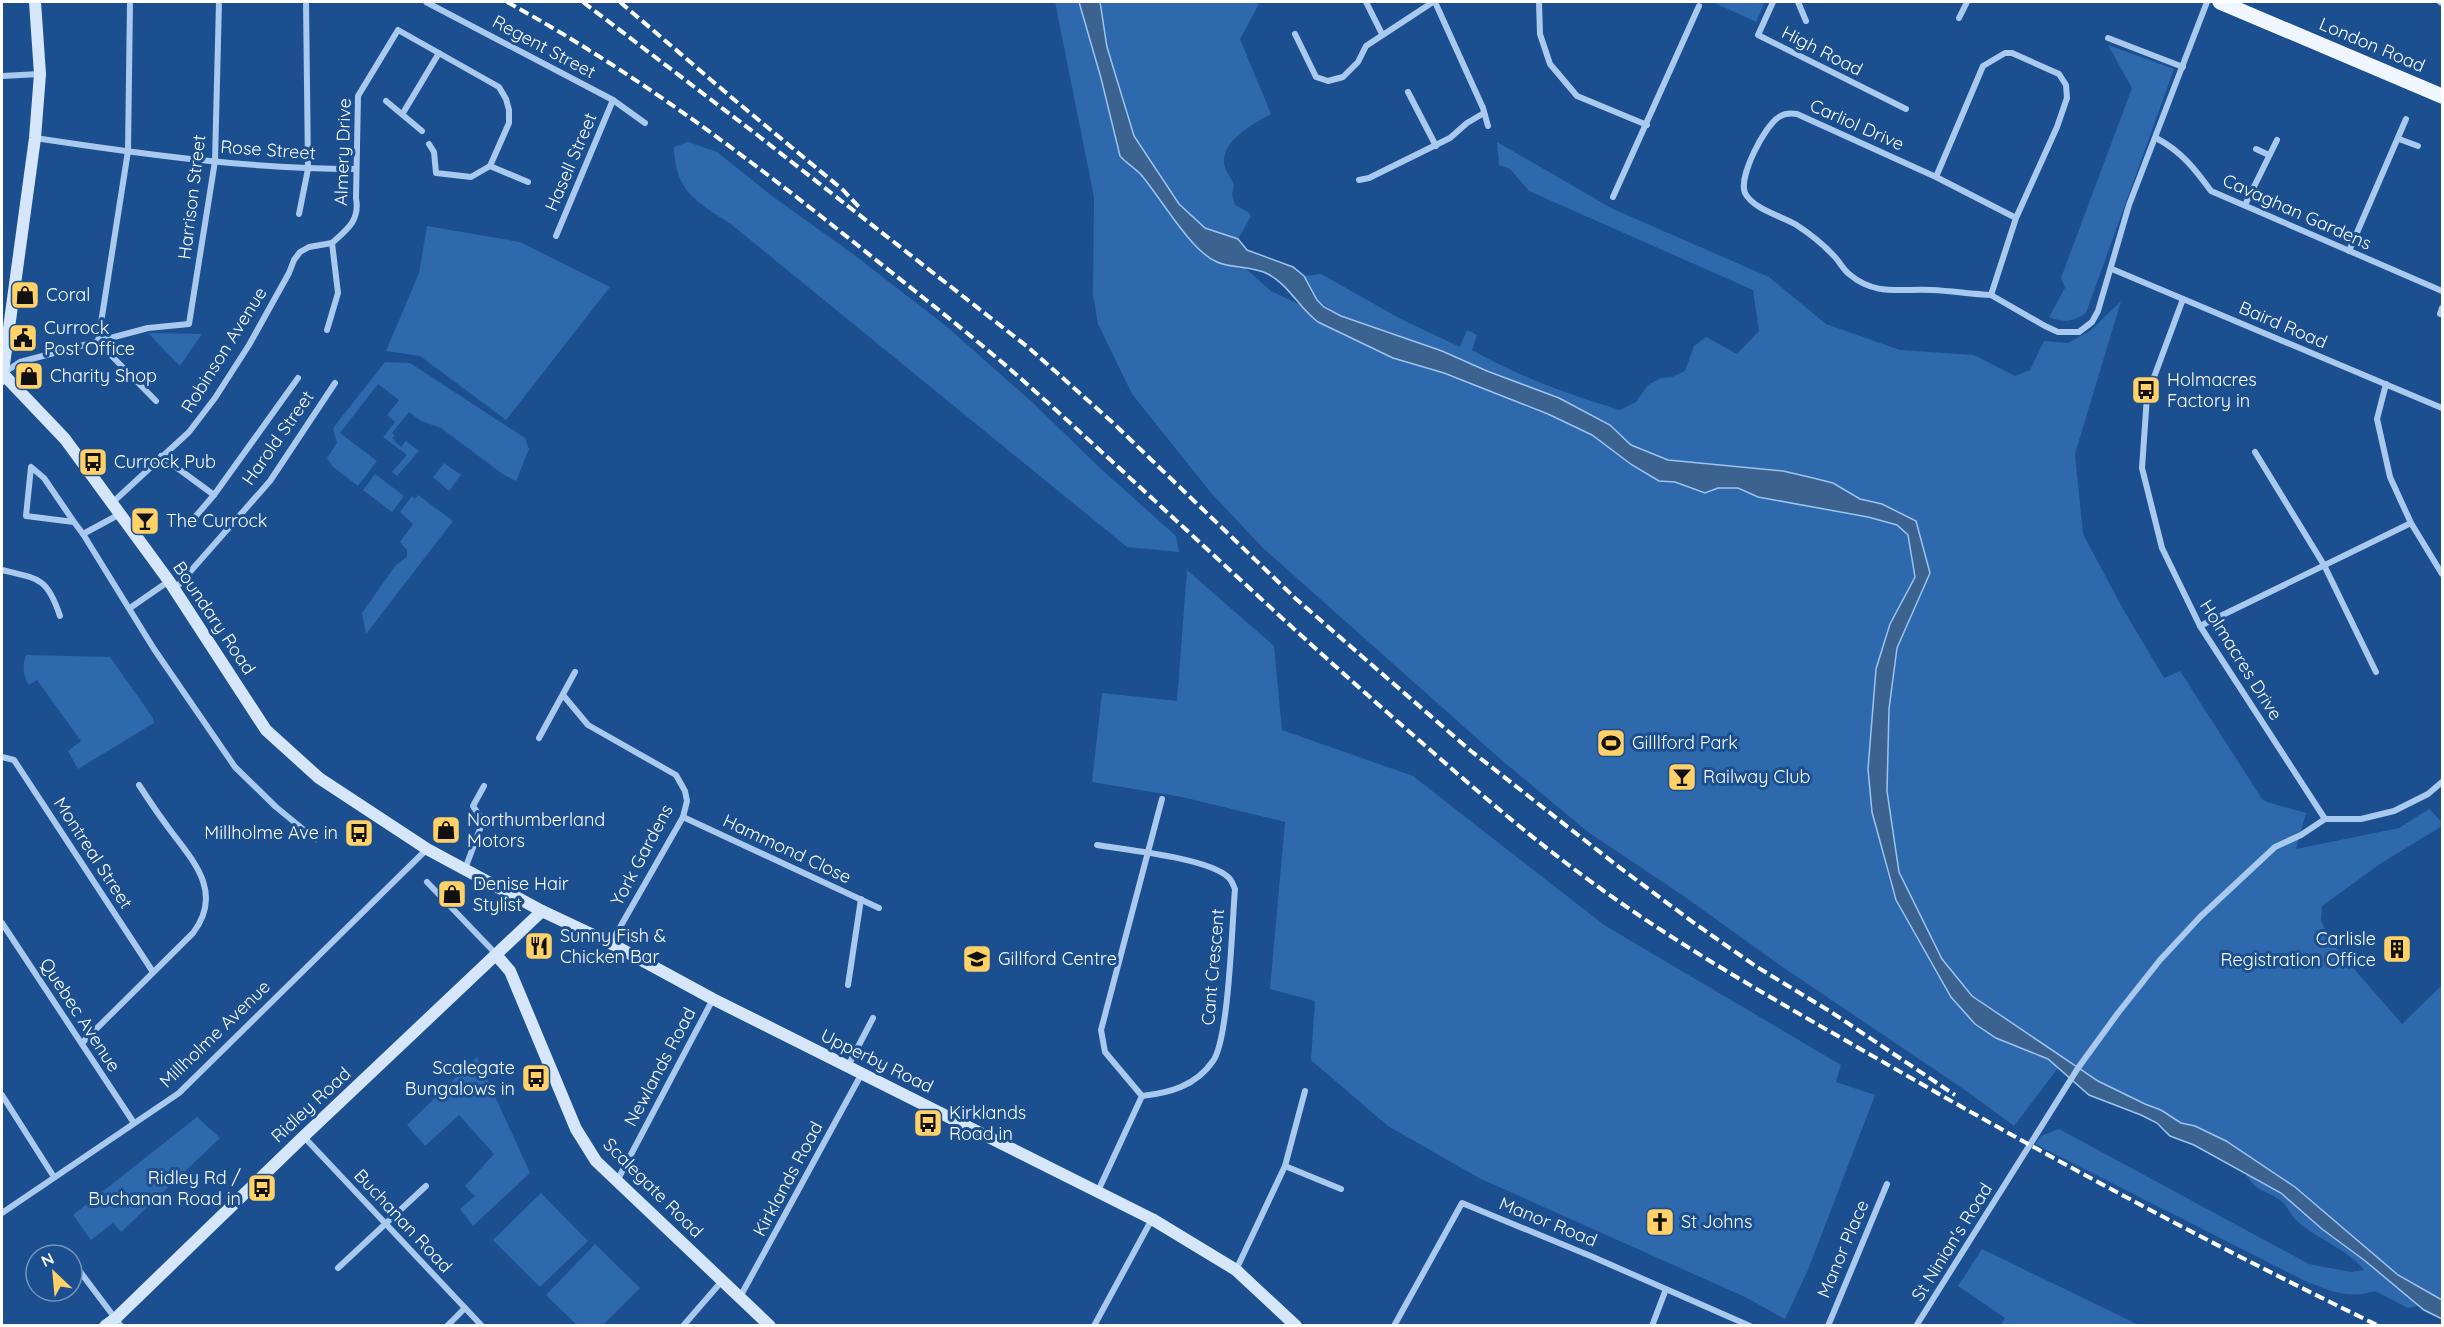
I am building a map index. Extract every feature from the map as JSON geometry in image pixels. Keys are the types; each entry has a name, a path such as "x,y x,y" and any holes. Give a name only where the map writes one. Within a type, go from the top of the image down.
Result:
{"main road":[{"name":"London Road","path":"2220,2 2442,96"}],"street":[{"path":"2,379 35,138 40,74 35,2"},
{"path":"98,342 128,151 130,2"},
{"name":"Harrison Street","path":"98,342 148,328 189,324 215,161 219,2"},
{"path":"299,214 308,169 306,2"},
{"name":"Regent Street","path":"426,2 613,100 645,123"},
{"path":"1366,2 1382,34"},
{"path":"1295,34 1316,77 1328,81 1343,77 1358,62 1366,46 1434,2 1488,126"},
{"path":"1539,2 1540,34 1550,64 1571,90 1577,96 1647,125"},
{"name":"High Road","path":"1773,2 1758,35 1906,110"},
{"path":"1798,2 1806,21"},
{"path":"1959,18 1967,2"},
{"name":"Carliol Drive","path":"2016,218 1936,177 1789,112 1773,122 1746,167 1743,181 1745,193 1752,202 1796,225 1813,237 1834,256 1848,274 1870,286 1891,292 1930,290 1991,295 2058,332 2079,332 2092,322 2098,311 2129,205 2206,2"},
{"path":"2246,2 2271,24"},
{"path":"1613,197 1699,6"},
{"name":"Almery Drive","path":"332,243 348,229 358,211 356,169 358,96 398,30 499,87 506,99 509,123 490,166"},
{"path":"2108,38 2183,67"},
{"path":"403,113 439,53"},
{"path":"1936,177 1983,66 2005,53 2012,53 2059,74 2066,85 2067,98 2057,127 2016,218 1991,295"},
{"path":"2,76 40,74"},
{"path":"1408,93 1436,146"},
{"name":"Hasell Street","path":"556,236 613,100"},
{"path":"386,101 422,131"},
{"path":"1359,180 1369,178 1436,146 1484,113"},
{"path":"2349,251 2406,119"},
{"name":"Rose Street","path":"35,138 215,161 308,169 356,169"},
{"name":"Cavaghan Gardens","path":"2156,138 2173,147 2191,164 2211,191 2442,291"},
{"path":"2399,139 2418,146"},
{"path":"2245,206 2277,140"},
{"path":"429,144 434,152 436,172 471,177 490,166 528,182"},
{"path":"2256,149 2269,155"},
{"path":"327,330 338,293 332,243"},
{"name":"Robinson Avenue","path":"111,503 189,432 215,398 249,345 300,252 309,247 332,243"},
{"name":"Baird Road","path":"2112,269 2442,408"},
{"name":"Holmacres Drive","path":"2183,299 2146,396 2142,468 2162,549 2200,626 2325,819"},
{"path":"2,373 20,362 98,342"},
{"path":"98,342 156,401"},
{"name":"Boundary Road","path":"2,373 65,440 120,514 172,586 266,730 319,778 427,849"},
{"path":"189,524 214,495 298,378"},
{"name":"Harold Street","path":"130,608 172,586 270,481 335,383"},
{"path":"2386,384 2377,419 2390,477 2411,523 2442,574"},
{"path":"2254,452 2324,565 2376,672"},
{"path":"161,456 214,495"},
{"path":"74,522 26,516 31,467 44,478 83,534 154,649 235,767 276,807 315,839"},
{"path":"83,534 120,514"},
{"path":"2200,626 2411,523"},
{"path":"2,570 41,582 49,589 60,616"},
{"path":"539,738 575,672"},
{"name":"York Gardens","path":"563,695 588,725 676,775 685,791 687,801 683,817 610,943"},
{"name":"Montreal Street","path":"2,757 14,759 153,972"},
{"path":"2325,819 2361,819 2394,811 2428,794 2442,782"},
{"path":"82,1043 193,933 199,925 205,906 206,890 195,863 139,785"},
{"path":"465,869 483,821 473,806 484,786"},
{"path":"1098,1191 1142,1095 1105,1052 1101,1030 1162,799"},
{"name":"Hammond Close","path":"683,817 879,908"},
{"name":"St Ninian's Road","path":"1916,1326 2013,1174 2045,1118 2118,1012 2160,960 2200,916 2275,847 2301,835 2325,819"},
{"name":"Cant Crescent","path":"1097,845 1210,866 1231,879 1235,889 1222,1037 1214,1060 1185,1086 1166,1093 1142,1095"},
{"name":"Upperby Road","path":"427,849 713,999 1152,1219 1236,1270 1296,1326"},
{"name":"Millholme Avenue","path":"2,1213 178,1093 427,849"},
{"path":"427,882 497,956"},
{"path":"848,984 861,899"},
{"name":"Ridley Road","path":"105,1326 118,1322 303,1137 543,911"},
{"name":"Quebec Avenue","path":"2,923 134,1123"},
{"name":"Scalegate Road","path":"497,956 510,971 576,1129 596,1161 770,1326"},
{"name":"Newlands Road","path":"617,1181 713,999"},
{"path":"848,1066 873,1018"},
{"name":"Kirklands Road","path":"740,1298 862,1074"},
{"path":"1236,1270 1285,1166 1305,1091"},
{"path":"2,1095 54,1177"},
{"name":"Buchanan Road","path":"303,1137 482,1326"},
{"path":"1285,1166 1341,1189"},
{"name":"Manor Place","path":"1828,1326 1887,1184"},
{"path":"338,1268 426,1186"},
{"name":"Manor Road","path":"1394,1326 1462,1203 1750,1326"},
{"path":"1094,1326 1152,1219"},
{"path":"84,1277 118,1322"},
{"path":"683,1326 722,1281"},
{"path":"1652,1326 1666,1289"},
{"path":"447,1326 465,1308"}],"shaded area":[{"path":"1055,2 1084,2 1120,156 1271,291 1444,373 1548,414 1592,435 1632,465 1659,481 1675,482 1705,493 1718,488 1738,488 1758,497 1868,517 1897,525 1908,536 1915,577 1890,624 1876,669 1868,769 1881,847 1896,900 1951,997 1975,1024 1996,1038 2048,1059 2058,1068 2014,1126 1588,832 1499,758 1263,548 1212,494 1132,394 1098,324 1093,295 1094,197"},
{"path":"1079,2 1100,2 1107,47 1134,136 1179,204 1205,228 1238,239 1247,250 1293,267 1304,276 1317,300 1324,307 1341,316 1442,351 1559,398 1610,425 1631,445 1668,460 1783,471 1809,477 1833,483 1860,499 1882,504 1916,521 1930,573 1897,648 1889,709 1887,791 1899,872 1942,959 1972,996 2098,1081 2161,1110 2181,1123 2195,1126 2226,1141 2295,1187 2398,1275 2442,1300 2442,1319 2424,1310 2364,1260 2322,1229 2281,1193 2194,1145 2170,1136 2157,1123 2089,1095 2048,1059 1996,1038 1975,1024 1951,997 1896,900 1872,812 1868,769 1876,669 1890,624 1915,577 1908,535 1897,525 1868,517 1758,497 1738,488 1718,488 1705,493 1675,482 1659,481 1632,465 1592,435 1548,414 1444,373 1393,358 1318,322 1282,284 1268,274 1215,261 1186,235 1141,174 1120,156"},
{"path":"1100,2 1260,2 1240,39 1271,114 1239,135 1226,150 1224,159 1225,168 1234,185 1232,194 1235,205 1251,216 1238,239 1205,228 1179,204 1134,136 1107,47"},
{"path":"1713,2 1765,2 1756,22"},
{"path":"2108,45 2174,69 2086,313 2073,320 2059,320 2049,317 2065,288 2061,278 2132,88"},
{"path":"688,142 717,152 946,326 1032,402 1101,469 1176,536 1179,552 1127,547 732,225 699,202 684,186 675,163 674,147"},
{"path":"1497,142 1613,209 1769,277 1826,324 1900,350 1974,355 2015,376 2030,370 2044,341 2068,343 2090,331 2121,301 2075,454 2083,534 2123,609 2164,678 2180,671 2262,799 2306,813 2296,849 2399,828 2429,809 2442,822 2442,826 2383,862 2322,906 2321,920 2329,940 2402,1024 2442,985 2442,1300 2398,1275 2295,1187 2226,1141 2195,1126 2181,1123 2161,1110 2098,1081 1972,996 1942,959 1899,872 1887,791 1889,709 1897,648 1930,573 1916,521 1882,504 1860,499 1833,483 1809,477 1783,471 1668,460 1631,445 1610,425 1559,398 1442,351 1341,316 1317,300 1304,276 1321,274 1401,319 1460,347 1467,330 1477,335 1472,350 1489,359 1544,384 1620,410 1636,402 1648,385 1661,378 1672,377 1685,371 1694,346 1706,337 1737,354 1759,331 1753,290 1529,191 1510,169 1499,165"},
{"path":"427,226 520,242 610,287 506,420 420,356 386,351 419,273"},
{"path":"148,333 202,334 180,366"},
{"path":"385,362 410,363 525,438 529,449 516,481 504,475 441,428 421,421 409,412 392,433 395,436 392,438 401,447 406,441 419,451 397,476 392,472 407,455 383,437 395,422 387,415 399,400 378,384 340,433 377,461 358,486 333,467 327,458 337,443 333,428"},
{"path":"444,463 461,475 449,491 433,477"},
{"path":"375,474 404,496 392,512 363,490"},
{"path":"418,495 453,521 366,634 362,613 396,565 407,557 407,550 400,542 413,524 400,512 412,496 415,499"},
{"path":"1187,570 1274,646 1282,730 1413,776 1604,925 1841,1065 1836,1082 1875,1095 1808,1270 1785,1319 1745,1297 1479,1178 1388,1126 1311,1060 1315,1001 1270,989 1285,822 1182,797 1092,782 1102,693 1177,701"},
{"path":"26,655 110,657 153,718 154,723 78,769 68,751 81,741 37,680 29,685 24,670"},
{"path":"477,1057 530,1173 473,1226 460,1209 475,1196 465,1186 494,1154 459,1115 425,1146 407,1125"},
{"path":"197,1117 220,1138 121,1232 113,1223 91,1240 73,1215"},
{"path":"2059,1129 2309,1264 2351,1272 2364,1270 2349,1256 2304,1227 2283,1203 2254,1185 2245,1173 2281,1193 2418,1306 2408,1308 2375,1291 2365,1294 2347,1294 2303,1280 2035,1144 2041,1136"},
{"path":"541,1193 588,1241 540,1287 493,1240"},
{"path":"595,1244 640,1288 603,1325 577,1325 546,1295"},
{"path":"1982,1249 2139,1325 2001,1325 2005,1318 1958,1286"}],"railway":[{"path":"507,2 604,59 743,156 998,358 1426,746 1530,835 1610,895 1647,921 1762,992 2001,1129 2189,1230 2379,1326"},
{"path":"583,2 1029,348 1111,421 1296,599 1471,751 1694,923 1757,967 1831,1012 1955,1095"},
{"path":"620,2 843,190 859,207"}],"place":[{"name":"Coral","path":"25,295"},
{"name":"Currock Post Office","path":"23,338"},
{"name":"Charity Shop","path":"29,376"},
{"name":"Holmacres Factory in","path":"2146,390"},
{"name":"Currock Pub","path":"93,462"},
{"name":"The Currock","path":"145,521"},
{"name":"Gilllford Park","path":"1611,743"},
{"name":"Railway Club","path":"1682,777"},
{"name":"Northumberland Motors","path":"446,830"},
{"name":"Millholme Ave in","path":"359,833"},
{"name":"Denise Hair Stylist","path":"452,894"},
{"name":"Sunny Fish & Chicken Bar","path":"539,946"},
{"name":"Carlisle Registration Office","path":"2397,949"},
{"name":"Gillford Centre","path":"977,959"},
{"name":"Scalegate Bungalows in","path":"536,1078"},
{"name":"Kirklands Road in","path":"928,1123"},
{"name":"Ridley Rd / Buchanan Road in","path":"262,1188"},
{"name":"St Johns","path":"1660,1222"}]}
